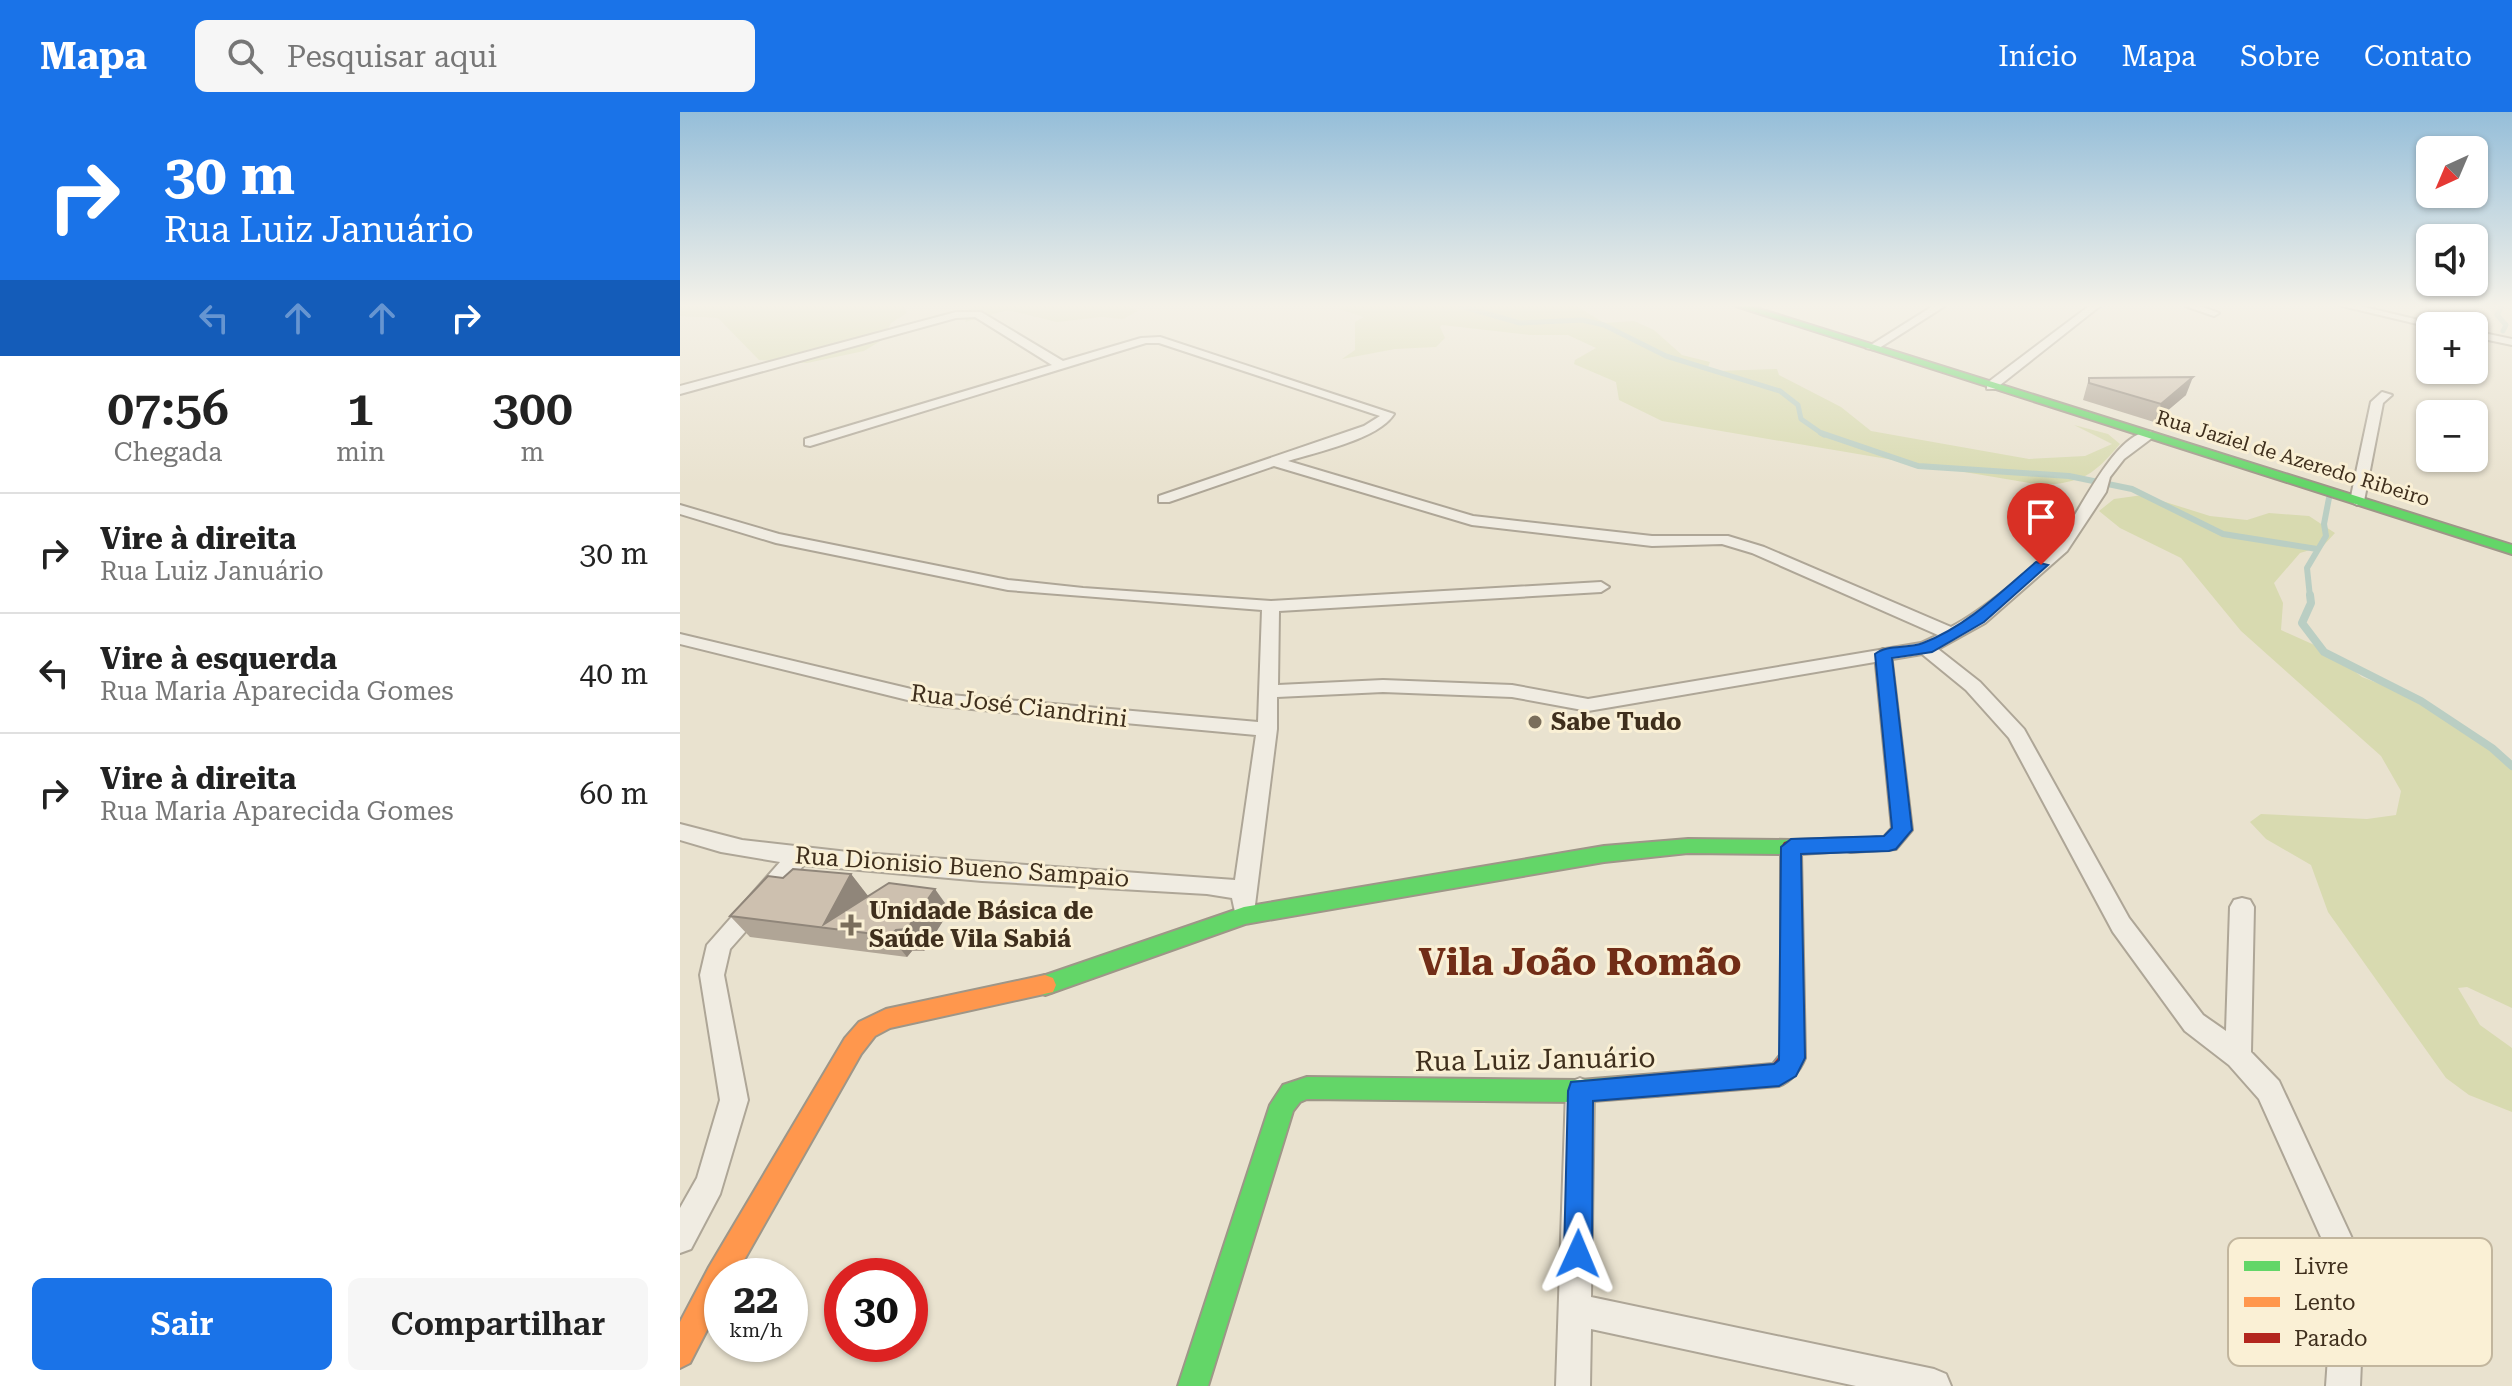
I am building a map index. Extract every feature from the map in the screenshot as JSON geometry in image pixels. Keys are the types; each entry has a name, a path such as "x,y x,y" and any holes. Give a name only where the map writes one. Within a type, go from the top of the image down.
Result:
{"street":[{"path":"680,390 770,365"},
{"path":"810,442 1060,365"},
{"path":"1164,499 1369,429 1388,414 1238,365"},
{"name":"Rua Jaziel de Azeredo Ribeiro","path":"1927,365 2512,550"},
{"path":"1991,386 2018,365"},
{"path":"2357,501 2377,402 2386,395"},
{"path":"1269,691 1383,686 1512,691 1588,705 1687,691 1926,648 1979,619 2061,548 2119,456 2147,435"},
{"path":"1275,462 1472,520 1652,541 1723,539 1758,550 1951,634"},
{"path":"680,509 776,538 1008,585 1271,606 1601,587"},
{"path":"1244,916 1267,729 1271,606"},
{"name":"Rua José Ciandrini","path":"680,639 928,699 1267,729"},
{"path":"1926,648 1973,686 2017,734 2121,925 2194,1023 2238,1056 2269,1090 2337,1238"},
{"path":"680,1353 719,1277 853,1046 867,1029 886,1019 908,1013 1056,983 1244,916 1604,854 1688,846 1889,844 1902,830 1883,654"},
{"name":"Rua Dionisio Bueno Sampaio","path":"680,832 708,842 799,856 920,868 1207,885 1245,891"},
{"name":"Rua Luiz Januário","path":"1193,1386 1282,1105 1292,1093 1307,1088 1580,1091 1779,1075 1793,1058 1791,847"},
{"path":"680,1238 710,1184 734,1100 712,975 719,945 799,856"},
{"path":"2238,1056 2242,907"},
{"path":"1573,1386 1580,1091"},
{"path":"1577,1310 1934,1386"},
{"path":"2343,1386 2344,1366"}],"green space":[{"path":"1577,365 1709,365 1715,371 1777,369 1779,375 1841,407 1871,431 2029,459 2085,456 2112,444 2074,425 2108,434 2120,444 2086,475 2067,482 2041,485 1662,421 1619,400 1616,382"},
{"path":"2143,495 2210,516 2247,520 2269,513 2309,516 2335,533 2323,546 2300,553 2274,583 2283,603 2281,630 2330,652 2362,677 2411,696 2512,765 2512,1008 2467,987 2458,988 2480,1025 2512,1048 2512,1112 2469,1095 2446,1078 2328,912 2311,865 2266,839 2250,822 2261,814 2367,819 2396,815 2401,791 2381,756 2241,631 2181,558 2120,528 2099,511 2114,499"}],"building":[{"path":"2193,377 2161,404 2089,383 2089,378"},
{"path":"793,869 851,874 824,924 889,883 935,889 907,929 896,930 890,936 730,916 768,876 783,878"}],"waterway":[{"path":"1697,365 1780,391 1798,405 1801,419 1821,433"},
{"path":"1821,433 1918,466 2069,476 2132,489 2223,534 2317,549"},
{"path":"2310,597 2307,568 2326,536 2324,524 2329,498"},
{"path":"2310,595 2311,603 2302,623 2324,652 2421,701 2492,748 2512,766"}],"traffic: fast":[{"path":"1929,365 2512,550"},
{"path":"1045,985 1244,916 1604,854 1688,846 1791,847"},
{"path":"1193,1386 1282,1105 1292,1093 1307,1088 1580,1091 1656,1085"}],"traffic: slow":[{"path":"1851,845 1889,844 1902,830 1883,654"},
{"path":"680,1353 719,1277 853,1046 867,1029 886,1019 1045,985"}],"traffic: jam":[{"path":"1656,1085 1779,1075 1793,1058 1791,847 1851,845"}],"place":[{"name":"Sabe Tudo","path":"1535,722"},
{"name":"Unidade Básica de Saúde Vila Sabiá","path":"851,925"}],"district":[{"name":"Vila João Romão","path":"1580,962"}],"route":[{"path":"1578,1254 1580,1091 1779,1075 1788,1068 1793,1058 1791,847 1889,844 1902,830 1896,804 1883,654 1926,648 1979,619 2041,565"}]}
